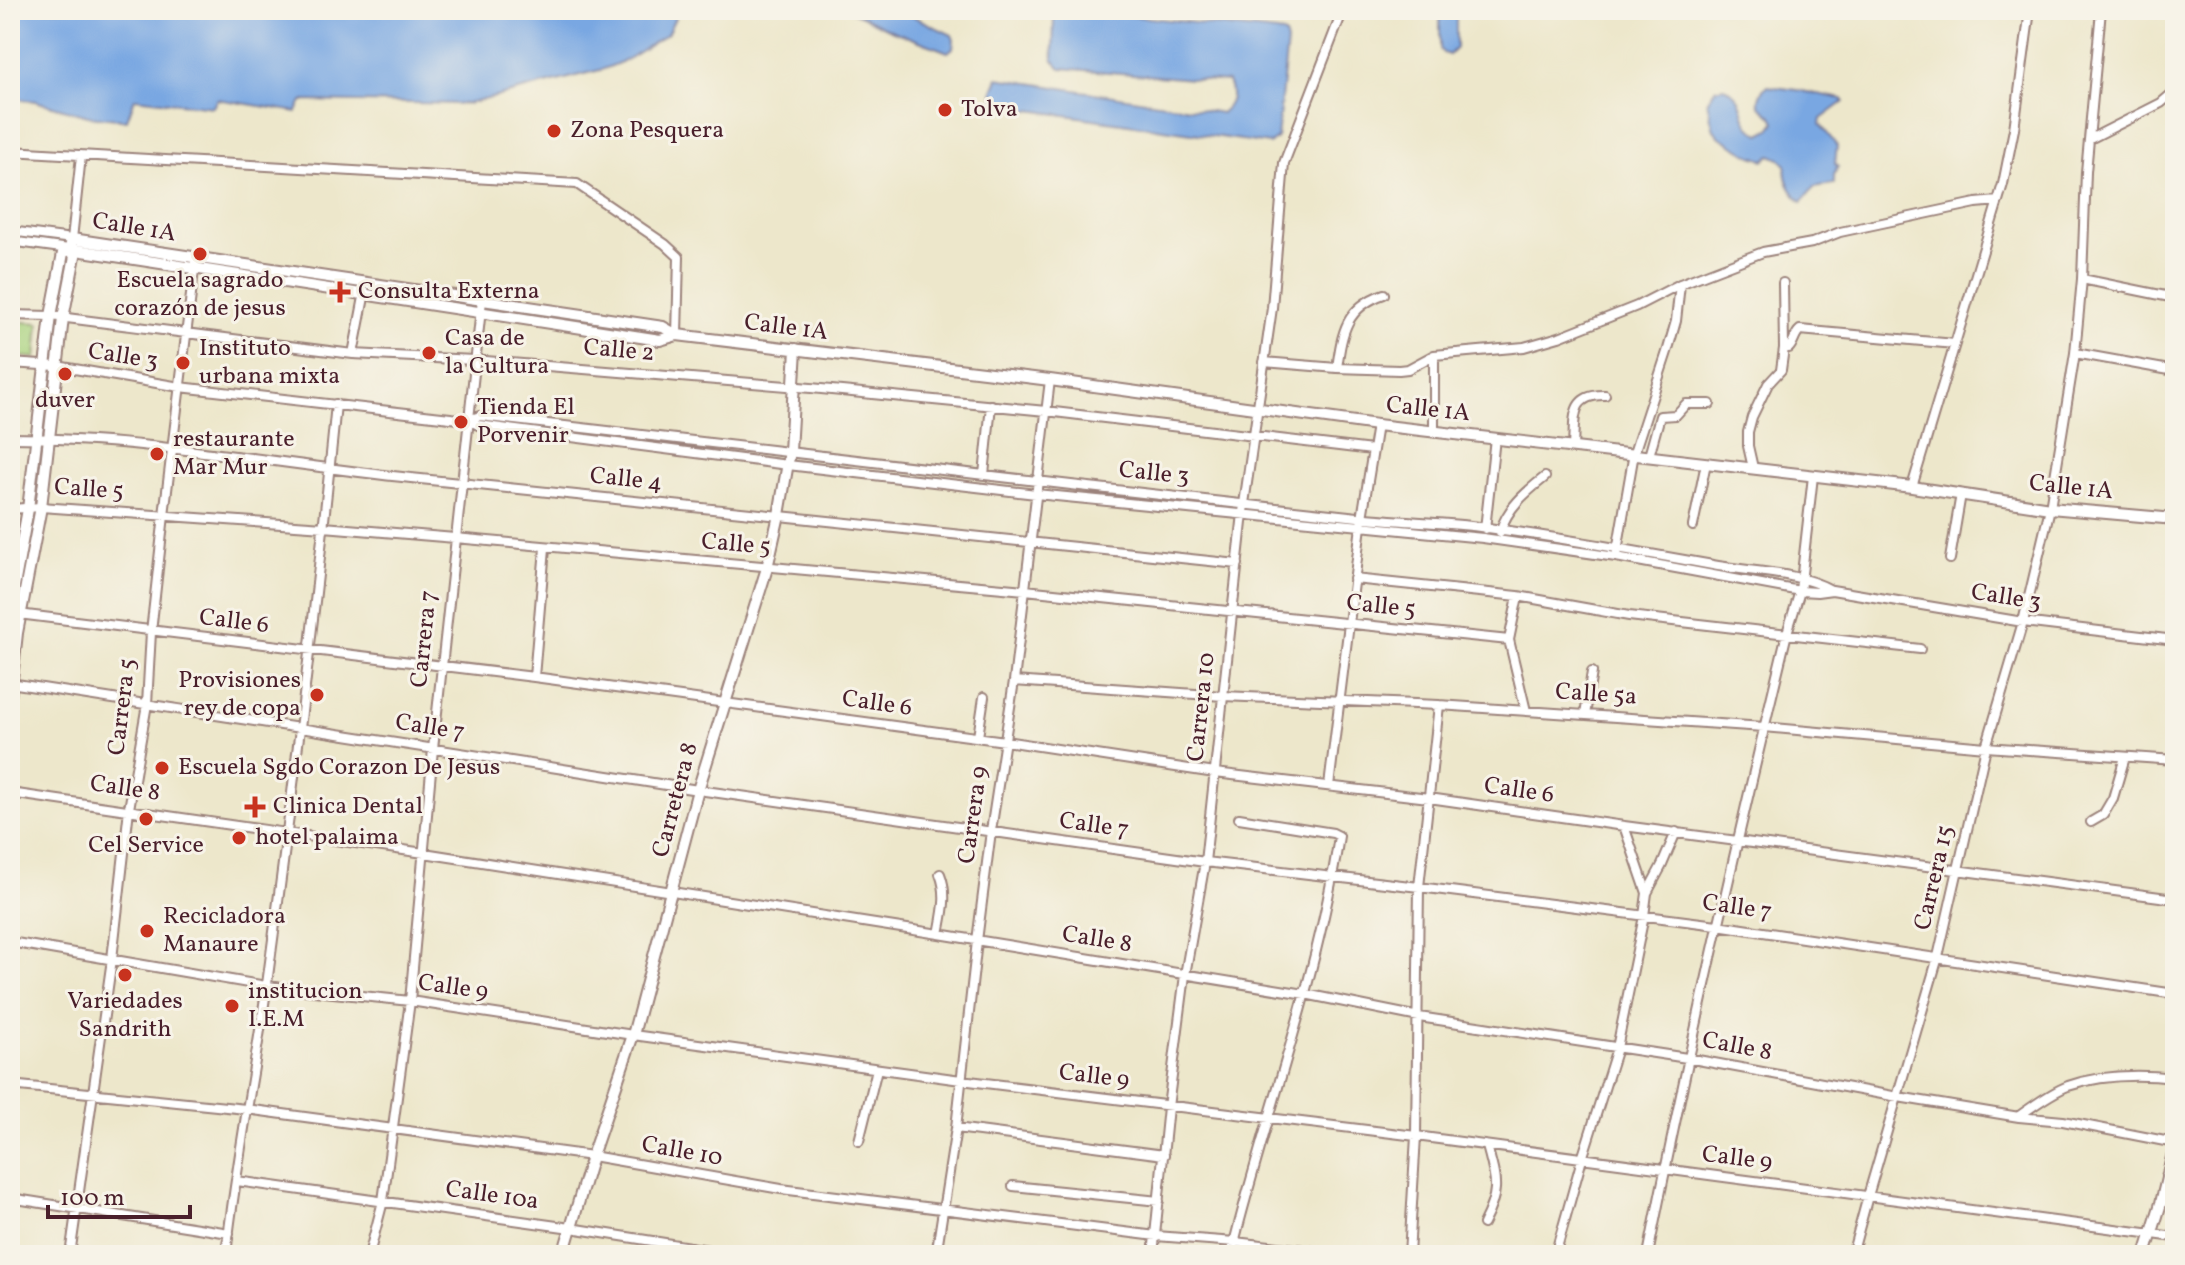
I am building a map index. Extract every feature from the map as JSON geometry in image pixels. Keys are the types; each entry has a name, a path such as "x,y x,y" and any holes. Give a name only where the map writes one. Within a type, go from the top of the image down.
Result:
{"street":[{"name":"Carrera 10","path":"1153,1255 1168,1107 1185,975 1205,862 1244,504 1272,308 1284,163 1343,10"},
{"path":"1912,487 2003,184 2014,129 2030,10"},
{"name":"Carrera 15","path":"1852,1255 1938,957 1986,747 2023,622 2050,508 2075,353 2082,279 2086,172 2101,10"},
{"path":"2090,139 2161,103 2175,91"},
{"path":"10,151 577,184 665,244 679,257 677,335"},
{"path":"51,365 75,256 71,244 81,156"},
{"path":"1264,362 1399,370 1408,369 1434,355 1524,347 1559,337 1637,306 1680,284 1763,252 1812,243 1840,232 1998,201"},
{"name":"Calle 1A","path":"10,231 71,244 366,289 479,312 660,340 677,335"},
{"name":"Calle 1A","path":"10,241 71,244"},
{"path":"10,697 14,612 51,365 51,316 63,253 71,244"},
{"name":"Carrera 5","path":"70,1255 112,959 129,809 147,704 151,632 195,263"},
{"path":"2082,279 2175,298"},
{"path":"1753,468 1748,446 1752,417 1768,384 1781,370 1784,348 1783,283"},
{"path":"1616,557 1634,453 1676,321 1680,284"},
{"path":"353,354 366,289"},
{"name":"Calle 1A","path":"366,289 482,300 663,327 677,335 1050,380 1377,425 1912,487 2050,508 2175,519"},
{"path":"1337,368 1340,342 1347,323 1359,307 1384,294"},
{"name":"Carrera 7","path":"369,1255 383,1201 410,1001 433,749 482,300"},
{"name":"Calle 2","path":"10,315 51,316 353,354 631,372 991,405 1372,450"},
{"path":"1784,348 1789,348 1800,330 1955,344"},
{"name":"Carretera 8","path":"563,1255 633,1035 698,790 767,568 790,451 796,349"},
{"path":"2075,353 2175,371"},
{"path":"1434,355 1434,430"},
{"name":"Calle 3","path":"10,363 51,365 180,387 468,420 478,425 1036,494 1243,515 1485,527 1816,581 1832,590"},
{"name":"Carrera 9","path":"936,1255 956,1128 977,941 1014,681 1050,380"},
{"path":"1573,447 1579,403 1592,395 1605,395"},
{"path":"226,1255 300,729 336,404"},
{"path":"1649,456 1662,415 1676,415 1686,404 1710,404"},
{"path":"984,475 991,405"},
{"name":"Calle 3","path":"468,420 480,416 1244,504 1616,557 1800,591 1832,590 2023,622 2175,640"},
{"path":"1329,786 1361,522 1377,425"},
{"name":"Calle 4","path":"10,438 174,449 329,469 1238,564"},
{"path":"14,612 41,507 42,438"},
{"path":"1483,538 1495,438"},
{"path":"1693,526 1706,463"},
{"path":"1648,1255 1717,925 1787,633 1800,591 1813,476"},
{"path":"1499,540 1504,520 1522,496 1545,477"},
{"path":"1950,559 1961,494"},
{"name":"Calle 5","path":"10,509 41,507 164,515 455,538 1025,590 1509,640"},
{"path":"534,677 545,548"},
{"path":"1354,579 1518,596 1629,616 1920,649"},
{"path":"1518,596 1509,640 1526,711"},
{"name":"Calle 6","path":"14,612 151,632 534,677 978,737 1215,773 1429,798 2175,899"},
{"path":"1585,715 1592,672"},
{"name":"Calle 5a","path":"1014,681 1764,727 2175,760"},
{"name":"Calle 7","path":"11,683 698,790 1205,862 1717,925 2175,994"},
{"path":"978,737 984,697"},
{"path":"1409,1255 1416,1136 1419,887 1439,705"},
{"path":"2091,822 2103,815 2113,798 2125,757"},
{"name":"Calle 8","path":"10,793 424,853 939,934 1305,994 1419,1017 1687,1058 1898,1097 2063,1121 2175,1144"},
{"path":"1231,1255 1267,1118 1305,994 1333,876 1339,836 1239,818"},
{"path":"1624,826 1647,893"},
{"path":"1555,1255 1617,1048 1647,893 1676,832"},
{"path":"939,934 945,900 940,874"},
{"name":"Calle 9","path":"10,942 266,986 410,1001 877,1069 1416,1136 2175,1237"},
{"path":"859,1141 877,1069"},
{"path":"2019,1117 2046,1097 2068,1086 2124,1075 2175,1078"},
{"name":"Calle 10","path":"10,1085 246,1109 592,1156 781,1189 943,1210 1348,1255"},
{"path":"956,1128 1164,1155"},
{"path":"2145,1255 2175,1144"},
{"path":"1483,1224 1497,1189 1487,1146"},
{"name":"Calle 10a","path":"237,1181 740,1255"},
{"path":"1013,1186 1159,1201"},
{"path":"10,1198 229,1233"}],"green space":[{"path":"10,321 39,323 36,358 10,356"}],"water":[{"path":"10,10 679,10 667,34 626,60 604,69 468,104 302,101 297,112 217,99 213,107 135,98 127,120 88,116 21,99 10,106"},
{"path":"849,10 900,10 952,35 953,48 948,52"},
{"path":"1059,10 1285,35 1287,42 1277,138 1269,144 995,105 993,90 998,78 1222,113 1228,106 1231,95 1228,82 1061,68 1053,60 1054,15"},
{"path":"1440,10 1456,10 1456,48 1449,55 1440,49"},
{"path":"1767,86 1843,99 1844,102 1821,119 1820,124 1837,146 1835,164 1838,167 1834,184 1814,187 1802,202 1789,185 1786,165 1780,159 1771,155 1764,160 1752,156 1714,130 1707,102 1715,89 1724,87 1738,98 1750,127 1760,134 1770,129 1775,122 1759,105"}],"place":[{"name":"Tolva","path":"945,110"},
{"name":"Zona Pesquera","path":"554,131"},
{"name":"Escuela sagrado corazón de jesus","path":"200,254"},
{"name":"Consulta Externa","path":"340,292"},
{"name":"Casa de la Cultura","path":"429,353"},
{"name":"Instituto urbana mixta","path":"183,363"},
{"name":"duver","path":"65,374"},
{"name":"Tienda El Porvenir","path":"461,422"},
{"name":"restaurante Mar Mur","path":"157,454"},
{"name":"Provisiones rey de copa","path":"317,695"},
{"name":"Escuela Sgdo Corazon De Jesus","path":"162,768"},
{"name":"Clinica Dental","path":"255,807"},
{"name":"Cel Service","path":"146,819"},
{"name":"hotel palaima","path":"239,838"},
{"name":"Recicladora Manaure","path":"147,931"},
{"name":"Variedades Sandrith","path":"125,975"},
{"name":"institucion I.E.M","path":"232,1006"}]}
